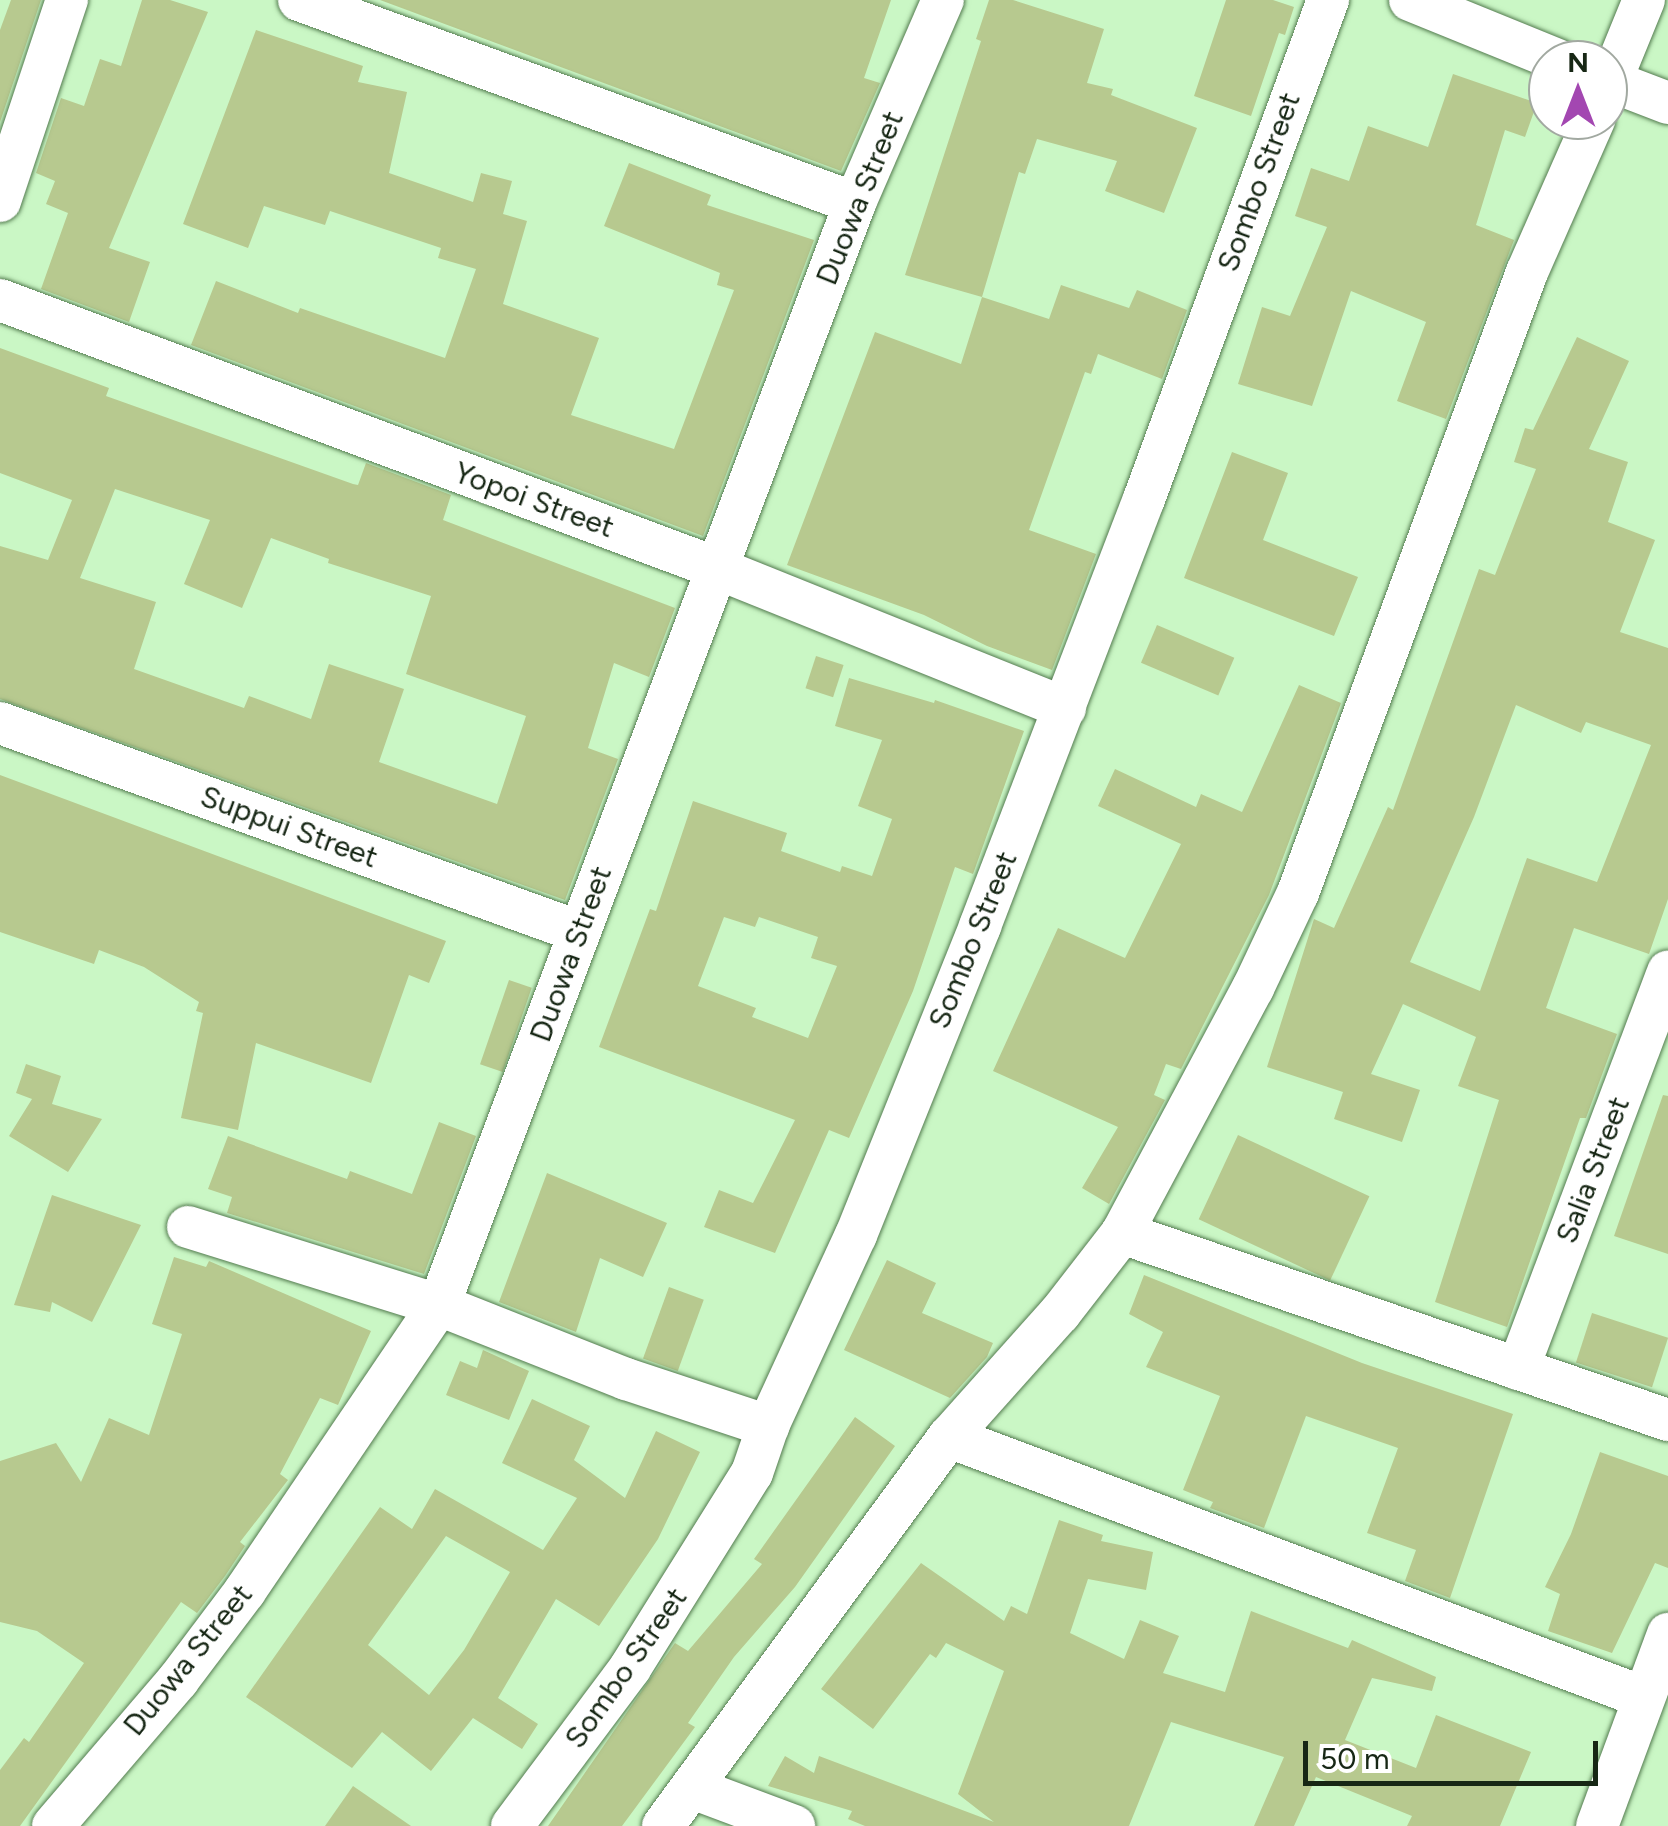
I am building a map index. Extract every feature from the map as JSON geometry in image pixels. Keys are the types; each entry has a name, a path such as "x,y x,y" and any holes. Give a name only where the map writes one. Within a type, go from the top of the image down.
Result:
{"street":[{"path":"0,202 67,0"},
{"path":"298,0 854,203"},
{"name":"Duowa Street","path":"52,1826 178,1680 246,1591 439,1305 854,203 942,0"},
{"name":"Sombo Street","path":"512,1826 630,1668 752,1473 768,1426 856,1235 1064,708 1328,0"},
{"path":"1410,0 1528,48"},
{"path":"1627,40 1644,0"},
{"path":"1628,89 1668,103"},
{"path":"664,1826 949,1437 1060,1313 1122,1233 1252,988 1298,892 1527,272 1585,140"},
{"name":"Yopoi Street","path":"0,300 718,569 1064,708"},
{"name":"Suppui Street","path":"0,723 577,931"},
{"name":"Salia Street","path":"1518,1369 1668,972"},
{"path":"188,1227 439,1305 626,1380 768,1426"},
{"path":"1122,1233 1668,1420"},
{"path":"949,1437 1643,1697"},
{"path":"1596,1826 1668,1634"},
{"path":"694,1789 794,1826"}],"building":[{"path":"11,0 41,0 0,122 0,30"},
{"path":"142,0 170,0 208,12 109,248 150,262 129,322 41,289 68,213 46,204 55,181 36,173 61,98 84,106 100,59 121,66"},
{"path":"380,0 891,0 864,78 880,83 841,171"},
{"path":"989,0 1013,0 1104,29 1087,83 1113,89 1111,95 1197,128 1164,213 1105,191 1117,161 1037,139 1025,174 1019,172 982,297 905,275 981,41 976,39"},
{"path":"1226,0 1273,0 1294,7 1285,35 1279,33 1251,116 1194,96"},
{"path":"256,30 363,66 358,82 407,92 389,173 473,202 481,173 512,181 503,214 527,221 503,304 599,338 571,415 674,449 734,290 717,285 720,273 604,226 629,163 711,195 707,205 814,240 703,536 191,345 216,281 298,313 300,308 445,358 476,269 438,258 441,248 330,211 325,225 264,206 248,248 183,224"},
{"path":"1453,74 1528,100 1525,137 1505,130 1476,225 1514,240 1446,419 1397,401 1426,322 1351,291 1312,406 1238,384 1262,307 1290,316 1327,227 1295,216 1311,168 1349,181 1368,126 1428,147"},
{"path":"1061,285 1129,308 1137,290 1187,310 1162,379 1098,354 1091,374 1085,372 1029,530 1096,554 1052,670 987,646 924,615 787,565 875,332 961,364 982,297 1049,319"},
{"path":"1577,337 1629,361 1589,449 1628,462 1608,522 1655,540 1620,632 1668,648 1668,899 1649,954 1574,928 1546,1008 1617,1034 1586,1118 1580,1118 1507,1327 1435,1302 1499,1100 1458,1086 1476,1037 1403,1004 1371,1074 1420,1090 1402,1142 1334,1119 1343,1092 1267,1067 1314,919 1334,928 1388,807 1393,810 1479,569 1495,575 1536,469 1514,462 1525,428 1533,430","holes":["1516,705 1581,733 1586,722 1651,745 1597,882 1527,858 1480,991 1410,962 1474,817"]},
{"path":"0,348 109,388 106,396 353,484 358,485 366,463 451,495 443,520 675,608 649,677 614,663 588,748 618,759 565,900 0,699 0,546 48,560 72,500 0,473","holes":["115,489 210,520 184,584 242,608 271,538 329,559 328,563 431,596 406,674 526,716 497,804 379,762 404,689 329,664 311,719 249,696 244,708 134,669 156,602 80,578"]},
{"path":"1232,452 1288,473 1263,540 1358,577 1334,636 1184,578"},
{"path":"1157,625 1234,658 1218,696 1141,663"},
{"path":"816,656 844,665 833,697 805,688"},
{"path":"849,678 934,703 935,700 1024,731 973,874 955,867 913,991 849,1138 829,1130 775,1253 704,1227 719,1190 753,1203 795,1120 599,1047 650,909 656,911 693,801 787,833 781,851 840,872 842,866 872,876 892,819 858,806 882,740 835,726","holes":["724,917 755,927 759,917 818,937 811,958 837,966 808,1038 752,1017 756,1008 698,986"]},
{"path":"1299,685 1341,703 1269,895 1181,1069 1166,1064 1154,1095 1165,1100 1109,1204 1082,1188 1118,1127 993,1071 1058,928 1125,958 1181,844 1098,806 1115,769 1196,807 1201,794 1242,812"},
{"path":"0,775 446,941 429,983 409,975 371,1083 256,1043 238,1130 181,1118 203,1013 196,1011 199,1002 144,967 99,950 94,964 0,932"},
{"path":"509,980 532,988 503,1072 480,1064"},
{"path":"26,1064 61,1076 52,1104 102,1119 68,1172 9,1136 32,1099 16,1093"},
{"path":"1663,1095 1668,1096 1668,1254 1614,1236"},
{"path":"439,1122 476,1136 424,1274 227,1213 232,1197 208,1189 228,1136 347,1179 350,1171 412,1194"},
{"path":"1238,1135 1369,1196 1330,1281 1199,1219"},
{"path":"547,1173 667,1223 643,1277 600,1258 576,1332 499,1302"},
{"path":"52,1195 141,1225 92,1322 52,1302 50,1312 14,1305"},
{"path":"174,1257 206,1267 209,1261 371,1331 338,1405 320,1398 280,1474 288,1480 240,1542 245,1546 225,1576 197,1613 181,1602 20,1826 0,1826 0,1770 24,1738 29,1742 84,1663 37,1631 0,1622 0,1461 56,1443 81,1482 109,1418 149,1435 182,1334 152,1324"},
{"path":"887,1260 936,1283 922,1313 993,1343 987,1357 950,1398 844,1350"},
{"path":"1144,1275 1362,1363 1513,1414 1450,1598 1405,1581 1416,1550 1367,1533 1398,1448 1306,1416 1264,1528 1210,1508 1213,1502 1183,1490 1220,1396 1146,1367 1163,1332 1129,1314"},
{"path":"669,1287 704,1300 678,1371 643,1358"},
{"path":"1592,1313 1668,1338 1652,1387 1576,1362"},
{"path":"483,1350 529,1371 509,1420 446,1395 460,1361 477,1368"},
{"path":"532,1399 590,1426 574,1460 625,1498 656,1431 700,1452 658,1539 599,1626 556,1599 498,1698 538,1724 522,1749 473,1718 431,1771 382,1732 352,1768 246,1697 380,1507 412,1529 435,1489 543,1550 577,1498 502,1463","holes":["446,1536 510,1572 464,1650 429,1695 368,1645"]},
{"path":"855,1417 895,1446 795,1587 734,1657 688,1723 695,1727 622,1826 548,1826 675,1643 688,1651 762,1564 754,1559"},
{"path":"1600,1452 1668,1476 1668,1568 1655,1563 1612,1653 1548,1631 1560,1594 1545,1587 1571,1534"},
{"path":"1059,1520 1103,1535 1101,1541 1153,1552 1146,1590 1088,1579 1070,1633 1124,1659 1140,1620 1179,1636 1163,1673 1225,1692 1251,1611 1348,1648 1352,1640 1436,1677 1432,1691 1372,1678 1345,1740 1416,1768 1436,1715 1531,1752 1500,1826 1407,1826 1412,1816 1316,1777 1294,1826 1254,1826 1284,1757 1171,1722 1129,1826 865,1826 848,1819 852,1811 768,1786 785,1756 814,1773 819,1756 994,1822 958,1794 1004,1671 946,1643 936,1658 930,1654 873,1729 821,1689 921,1563 1004,1621 1011,1606 1027,1614"},
{"path":"353,1786 411,1826 325,1826"}]}
